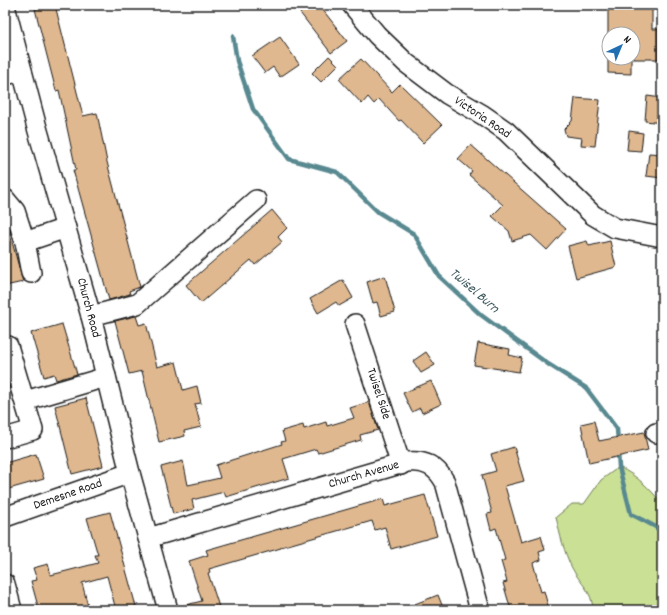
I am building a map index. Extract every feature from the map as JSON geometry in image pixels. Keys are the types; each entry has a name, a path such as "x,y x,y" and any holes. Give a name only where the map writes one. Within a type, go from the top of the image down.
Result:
{"street":[{"name":"Victoria Road","path":"352,5 377,35 406,63 447,94 506,131 593,215 615,228 662,237"},
{"name":"Church Road","path":"6,18 13,73 66,228 91,316 130,473 168,610"},
{"path":"5,199 15,210 25,242 31,273"},
{"path":"91,316 137,304 256,200"},
{"path":"25,242 66,228"},
{"name":"Twisel Side","path":"355,324 401,464"},
{"path":"5,438 33,430 8,346"},
{"path":"24,401 106,377"},
{"name":"Church Avenue","path":"148,538 401,464 414,461 428,464 438,472 445,482 480,610"},
{"name":"Demesne Road","path":"5,517 130,473"},
{"path":"5,584 12,610"}],"green space":[{"path":"619,467 643,483 662,504 662,610 593,610 591,597 575,574 562,543 556,517 572,504 584,504 601,480"}],"building":[{"path":"55,5 83,116 97,113 107,162 140,287 129,291 130,294 109,300 73,170 76,170 59,90 56,91 35,9"},
{"path":"294,5 319,5 347,41 331,53"},
{"path":"608,5 652,5 652,29 658,29 658,59 641,59 641,26 608,26"},
{"path":"280,37 299,64 280,77 273,67 265,73 252,56"},
{"path":"329,56 338,65 321,82 312,73"},
{"path":"361,59 392,92 400,84 442,125 423,143 401,120 399,121 379,99 374,104 368,97 362,104 339,79"},
{"path":"608,66 631,66 631,74 608,73"},
{"path":"647,96 662,98 662,123 645,121"},
{"path":"575,98 600,100 595,146 581,145 582,138 566,136 564,129 572,121"},
{"path":"629,131 643,133 641,151 627,150"},
{"path":"471,145 566,229 547,250 531,235 512,241 509,231 492,216 503,205 469,175 472,171 458,159"},
{"path":"649,153 662,154 662,178 646,176"},
{"path":"272,210 287,228 278,237 282,242 255,265 251,260 201,303 186,285"},
{"path":"5,227 8,227 23,282 5,286"},
{"path":"587,241 589,246 610,241 616,267 576,278 568,246"},
{"path":"385,276 395,312 381,316 377,302 373,303 367,282"},
{"path":"343,280 353,298 339,306 336,302 318,313 310,299"},
{"path":"136,316 139,325 146,323 157,367 176,362 183,390 197,386 201,403 195,404 201,427 184,431 185,436 159,442 142,371 129,374 115,321"},
{"path":"62,324 77,374 56,380 54,374 44,377 31,333"},
{"path":"478,343 510,349 509,355 522,358 519,372 474,365"},
{"path":"426,352 435,365 421,373 413,361"},
{"path":"431,381 441,404 422,413 420,408 412,412 403,393"},
{"path":"86,398 103,466 72,474 55,406"},
{"path":"369,402 378,430 360,435 361,440 318,453 316,449 283,459 289,478 226,497 224,492 192,500 194,509 173,514 161,467 183,461 188,485 220,478 216,465 282,444 281,442 285,441 282,431 303,425 304,429 326,422 327,426 354,418 350,408"},
{"path":"594,421 599,441 644,432 648,450 589,463 581,424"},
{"path":"514,447 524,481 505,486 521,542 541,536 545,550 539,552 541,560 533,563 541,592 544,591 548,606 532,610 511,610 503,583 507,582 501,561 505,560 496,528 491,530 487,514 492,513 482,475 496,471 491,454"},
{"path":"36,454 44,479 5,490 5,463"},
{"path":"425,495 437,536 391,549 385,527 375,530 372,521 281,547 209,569 210,572 208,573 220,610 182,610 182,606 202,601 189,561 208,555 206,550 383,499 385,506"},
{"path":"110,512 137,610 116,610 107,576 82,583 89,610 39,610 31,581 37,580 33,568 48,564 51,575 98,563 95,555 98,555 87,518"},
{"path":"438,595 444,610 402,610 402,609"}],"waterway":[{"name":"Twisel Burn","path":"233,36 237,61 253,109 289,159 337,172 378,212 414,234 439,276 481,315 548,364 586,388 617,429 618,442"},
{"name":"Twisel Burn","path":"618,452 619,467 631,514 662,532"},
{"name":"Twisel Burn","path":"660,610 662,606"}]}
